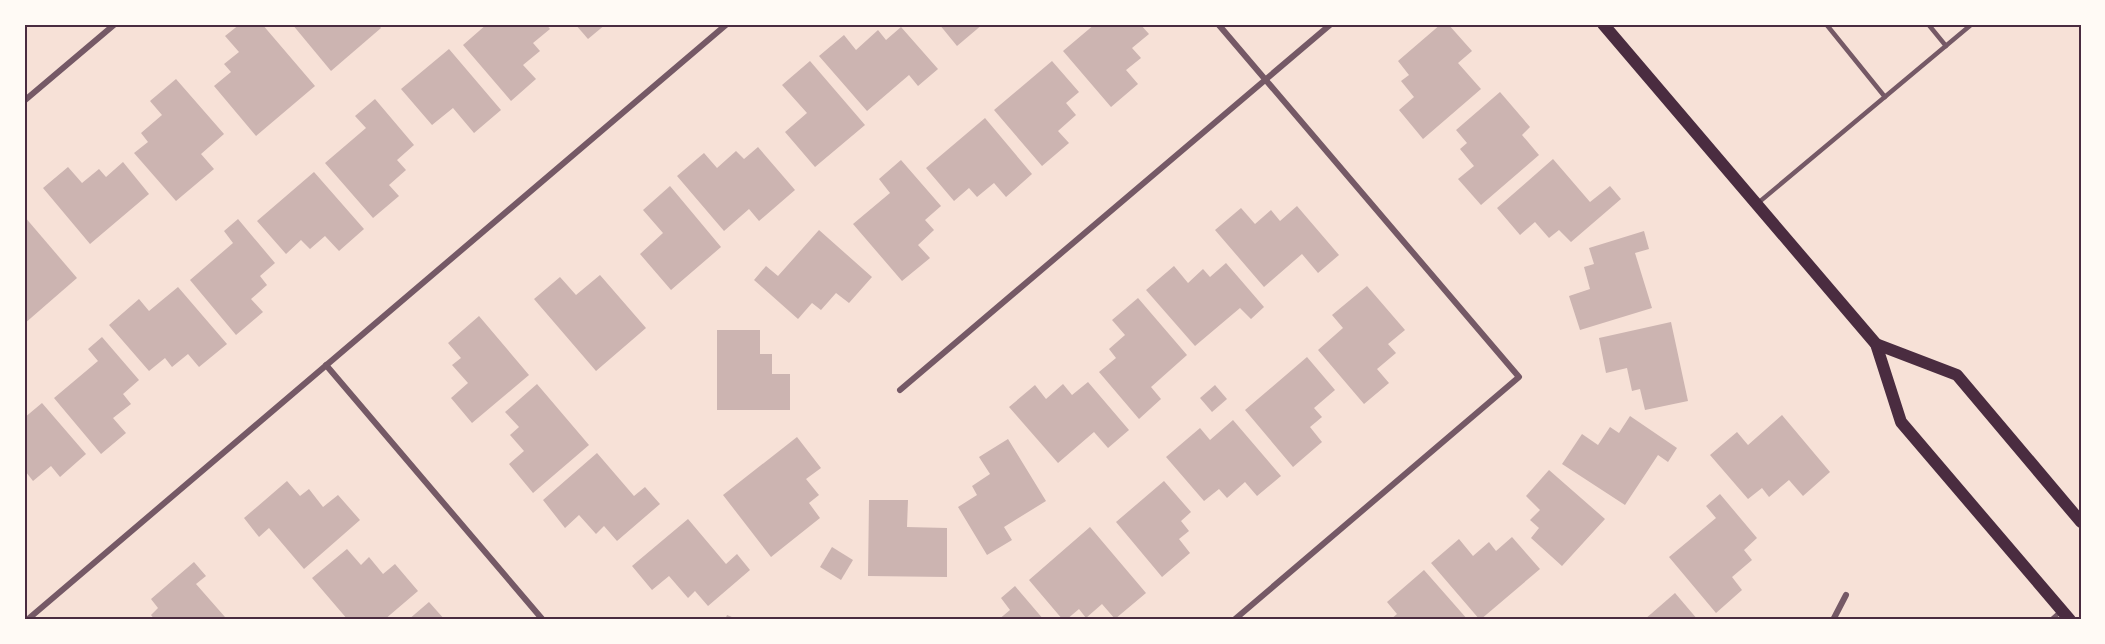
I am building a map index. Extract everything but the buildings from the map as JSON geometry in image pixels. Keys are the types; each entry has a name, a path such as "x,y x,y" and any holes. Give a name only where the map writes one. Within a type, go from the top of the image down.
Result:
{"main road":[{"path":"1604,24 1876,344 1900,422 2066,615"},
{"path":"1876,344 1957,375 2081,522"}],"street":[{"path":"24,101 116,24"},
{"path":"27,620 727,24"},
{"path":"1218,24 1519,377 1234,620"},
{"path":"900,390 1331,24"},
{"path":"326,365 543,620"},
{"path":"1833,620 1846,595"}],"lane":[{"path":"1826,24 1885,97"},
{"path":"1928,24 1946,46"},
{"path":"1756,204 1972,24"},
{"path":"2051,620 2066,615"}]}
